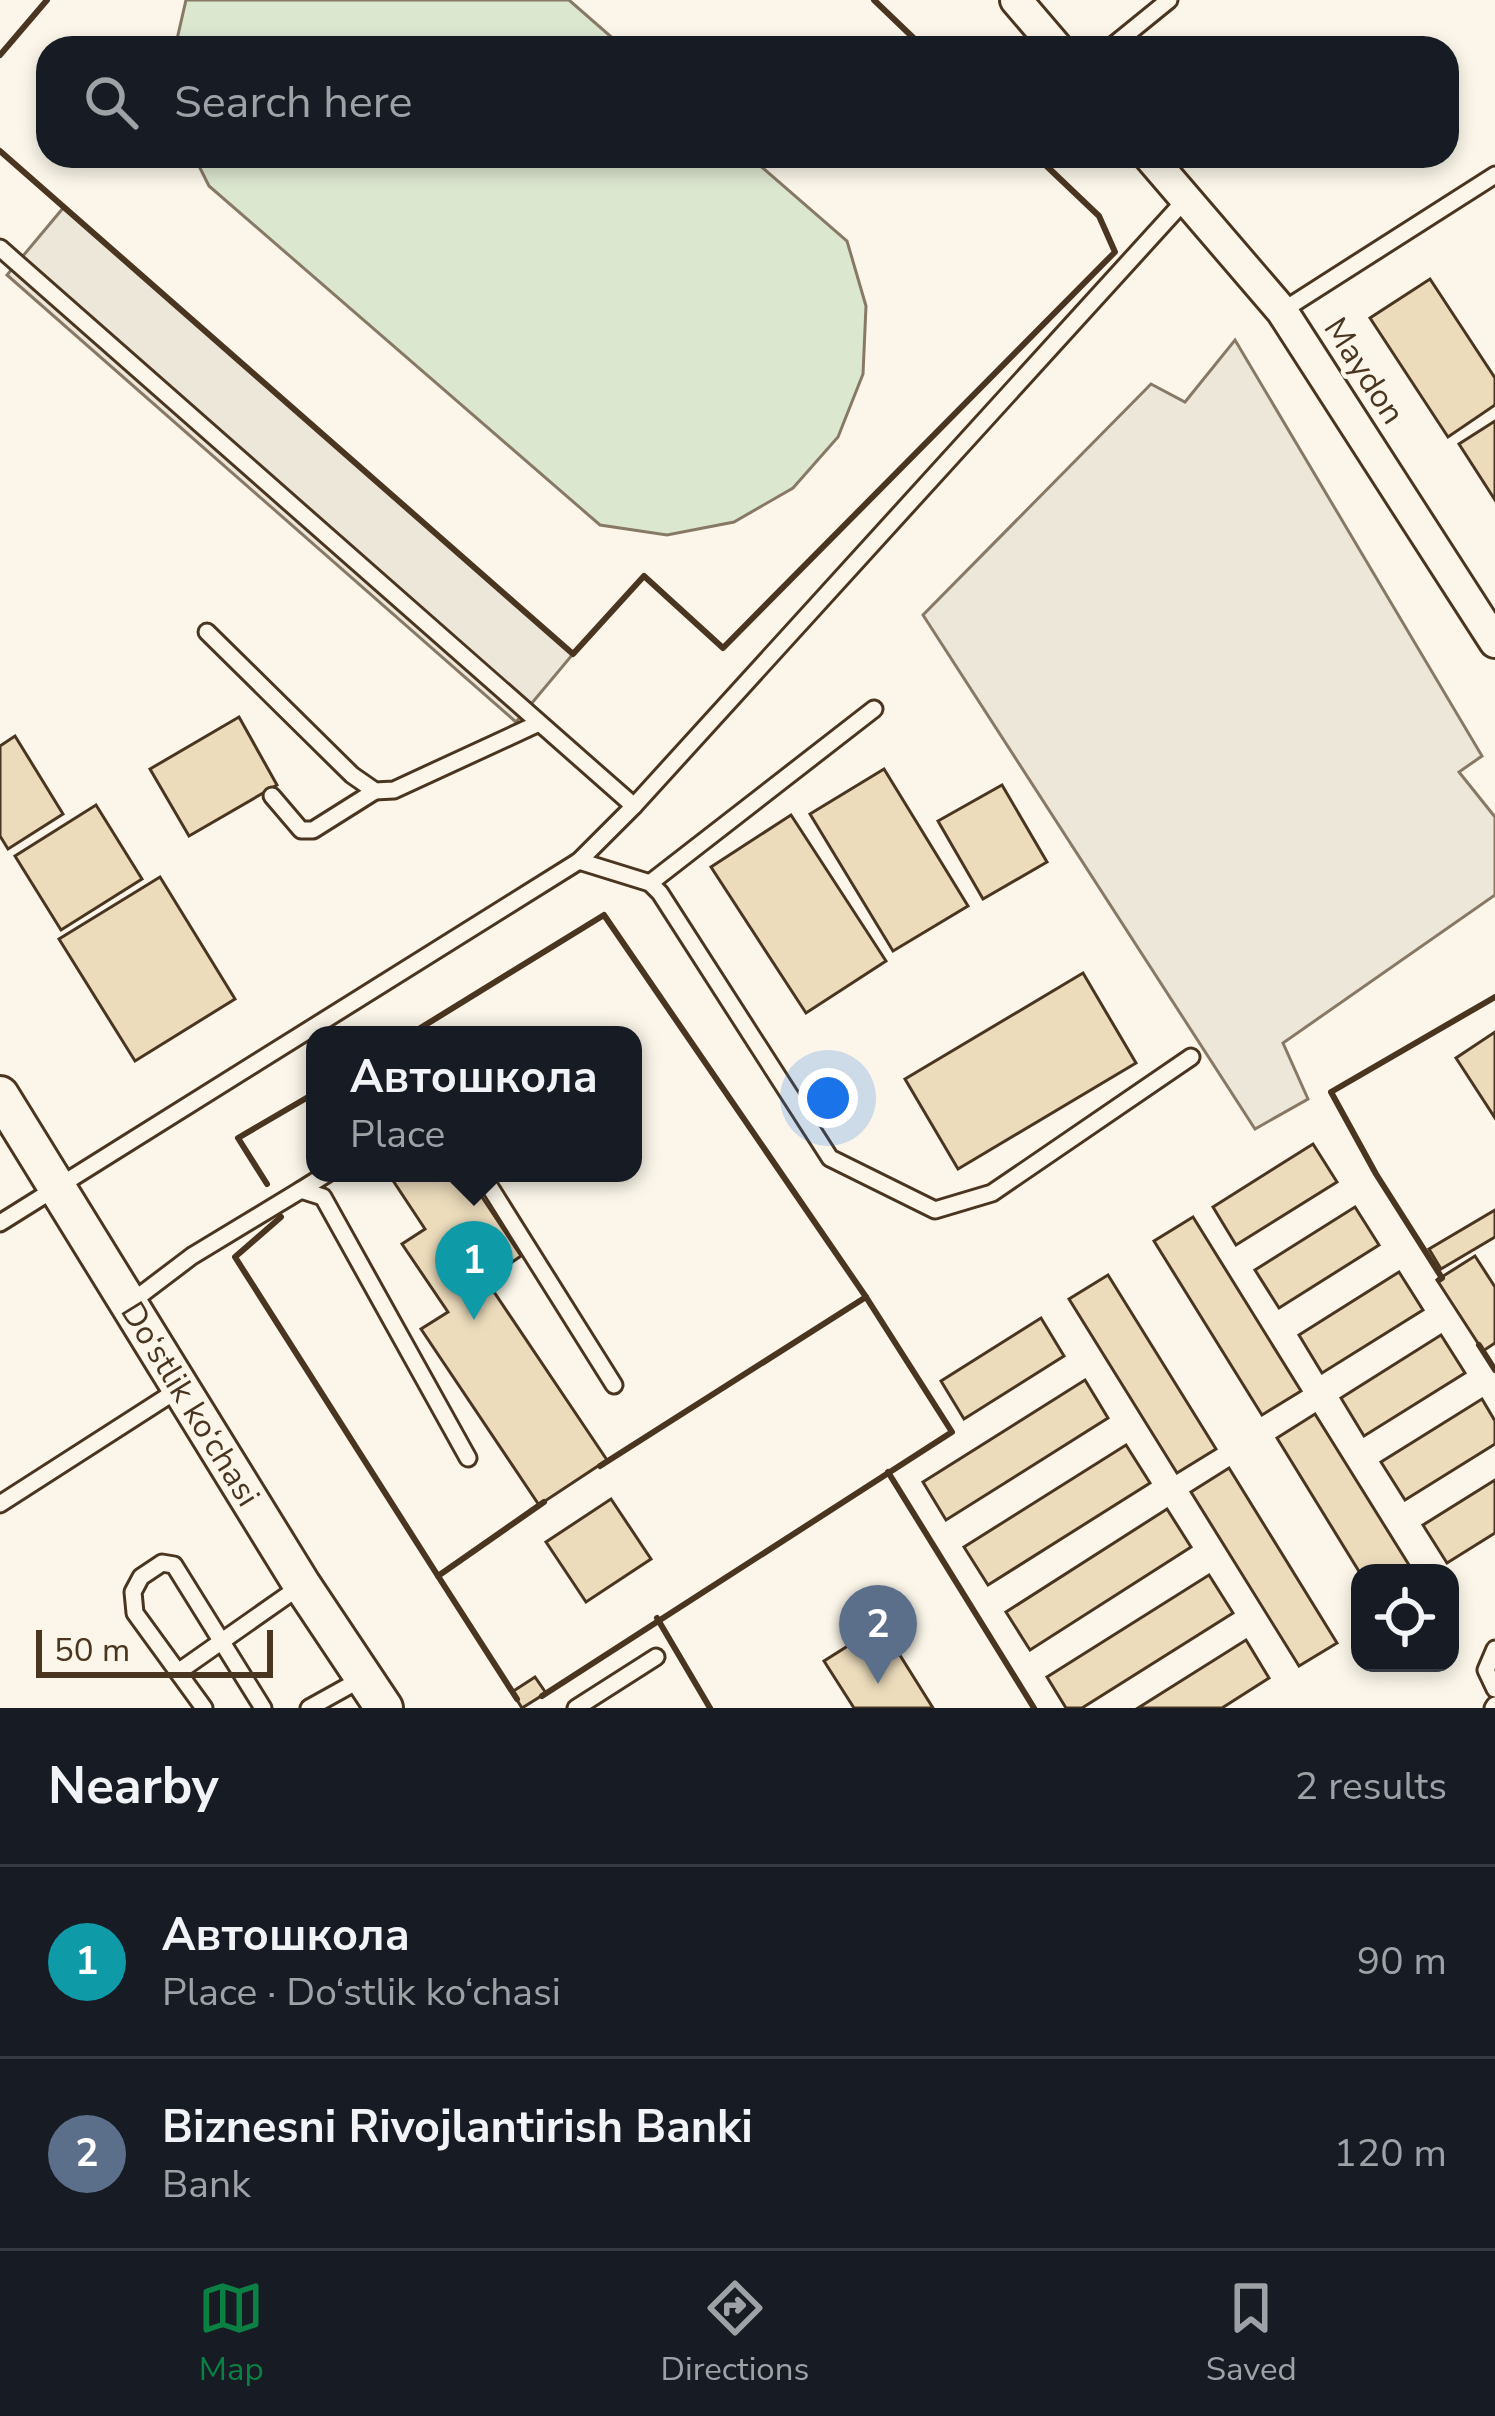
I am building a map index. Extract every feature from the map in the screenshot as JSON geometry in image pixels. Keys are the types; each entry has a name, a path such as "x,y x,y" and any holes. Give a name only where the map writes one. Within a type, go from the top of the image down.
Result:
{"street":[{"path":"1016,0 1047,36"},
{"name":"Maydon","path":"1159,168 1282,310 1495,642"},
{"name":"Do‘stlik ko‘chasi","path":"0,1095 302,1585 374,1693"}],"lane":[{"path":"1125,36 1169,0"},
{"path":"1282,310 1495,175"},
{"path":"317,1026 579,861 1186,199"},
{"path":"0,248 634,806"},
{"path":"207,632 352,775 375,791"},
{"path":"650,883 874,709"},
{"path":"272,796 301,830 313,830 375,791 394,790 537,724"},
{"path":"579,861 650,883 660,893 830,1158 934,1210 992,1193 1191,1057"},
{"path":"0,1223 306,1033"},
{"path":"128,1304 192,1256 314,1182"},
{"path":"487,1182 614,1385"},
{"path":"301,1190 323,1197 468,1458"},
{"path":"0,1504 183,1387"},
{"path":"204,1708 135,1613 133,1592 141,1577 163,1563 174,1564 263,1708"},
{"path":"178,1672 302,1585"},
{"path":"1495,1649 1486,1670 1495,1689"},
{"path":"576,1708 656,1658"},
{"path":"308,1708 374,1693"}],"green space":[{"path":"186,0 569,0 610,36 178,36"},
{"path":"200,168 763,168 847,241 866,306 863,374 838,437 793,488 734,522 667,535 600,525 209,186"}],"shaded area":[{"path":"64,207 573,654 516,722 7,275"},
{"path":"1235,340 1482,756 1459,772 1495,817 1495,895 1283,1043 1308,1099 1255,1129 923,615 1151,384 1185,402"}],"building":[{"path":"1430,279 1495,378 1495,405 1448,437 1370,318"},
{"path":"1495,421 1495,500 1459,444"},
{"path":"239,717 277,785 189,836 150,769"},
{"path":"15,736 63,814 8,849 0,836 0,746"},
{"path":"884,769 968,906 893,951 810,814"},
{"path":"1002,785 1047,862 983,899 938,821"},
{"path":"96,805 142,879 61,930 15,856"},
{"path":"791,815 886,961 806,1013 711,867"},
{"path":"160,877 235,999 135,1061 59,939"},
{"path":"1083,973 1136,1063 958,1169 905,1079"},
{"path":"1495,1032 1495,1118 1456,1058"},
{"path":"1313,1144 1337,1182 1236,1245 1213,1207"},
{"path":"394,1182 472,1182 521,1256 486,1280 607,1460 539,1505 421,1329 448,1312 402,1244 425,1229"},
{"path":"1355,1207 1379,1245 1279,1308 1255,1270"},
{"path":"1495,1210 1495,1237 1441,1269 1429,1249"},
{"path":"1193,1217 1301,1391 1262,1415 1154,1241"},
{"path":"1475,1256 1495,1287 1495,1343 1483,1351 1437,1280"},
{"path":"1399,1272 1423,1310 1322,1373 1299,1335"},
{"path":"1108,1275 1216,1449 1177,1473 1069,1299"},
{"path":"1041,1318 1064,1356 964,1419 941,1381"},
{"path":"1441,1335 1465,1373 1364,1436 1341,1398"},
{"path":"1085,1380 1108,1418 946,1520 923,1482"},
{"path":"1482,1399 1495,1421 1495,1444 1405,1500 1381,1462"},
{"path":"1315,1414 1408,1564 1354,1564 1277,1438"},
{"path":"1126,1445 1150,1483 988,1585 964,1547"},
{"path":"1229,1468 1337,1643 1299,1666 1191,1492"},
{"path":"1495,1480 1495,1533 1447,1563 1423,1525"},
{"path":"611,1499 651,1559 586,1602 546,1542"},
{"path":"1167,1509 1191,1547 1030,1650 1006,1612"},
{"path":"1209,1575 1233,1613 1082,1708 1066,1708 1047,1677"},
{"path":"881,1625 933,1708 854,1708 824,1661"},
{"path":"1246,1640 1269,1678 1222,1708 1138,1708"},
{"path":"535,1677 546,1693 522,1708 512,1692"}],"wall":[{"path":"0,55 47,0"},
{"path":"874,0 912,36"},
{"path":"0,151 573,654 644,576 723,648 1115,252 1099,216 1049,168"},
{"path":"424,1026 604,915 866,1297 600,1466"},
{"path":"1439,1280 1331,1092 1495,997"},
{"path":"267,1184 238,1138 306,1098"},
{"path":"281,1217 235,1257 438,1576"},
{"path":"542,1696 952,1432 866,1297"},
{"path":"1479,1345 1495,1370"},
{"path":"888,1472 1034,1708"},
{"path":"517,1699 438,1576 544,1502"},
{"path":"657,1618 710,1708"}],"place":[{"name":"Автошкола","path":"474,1320"},
{"name":"Biznesni Rivojlantirish Banki","path":"878,1684"}]}
